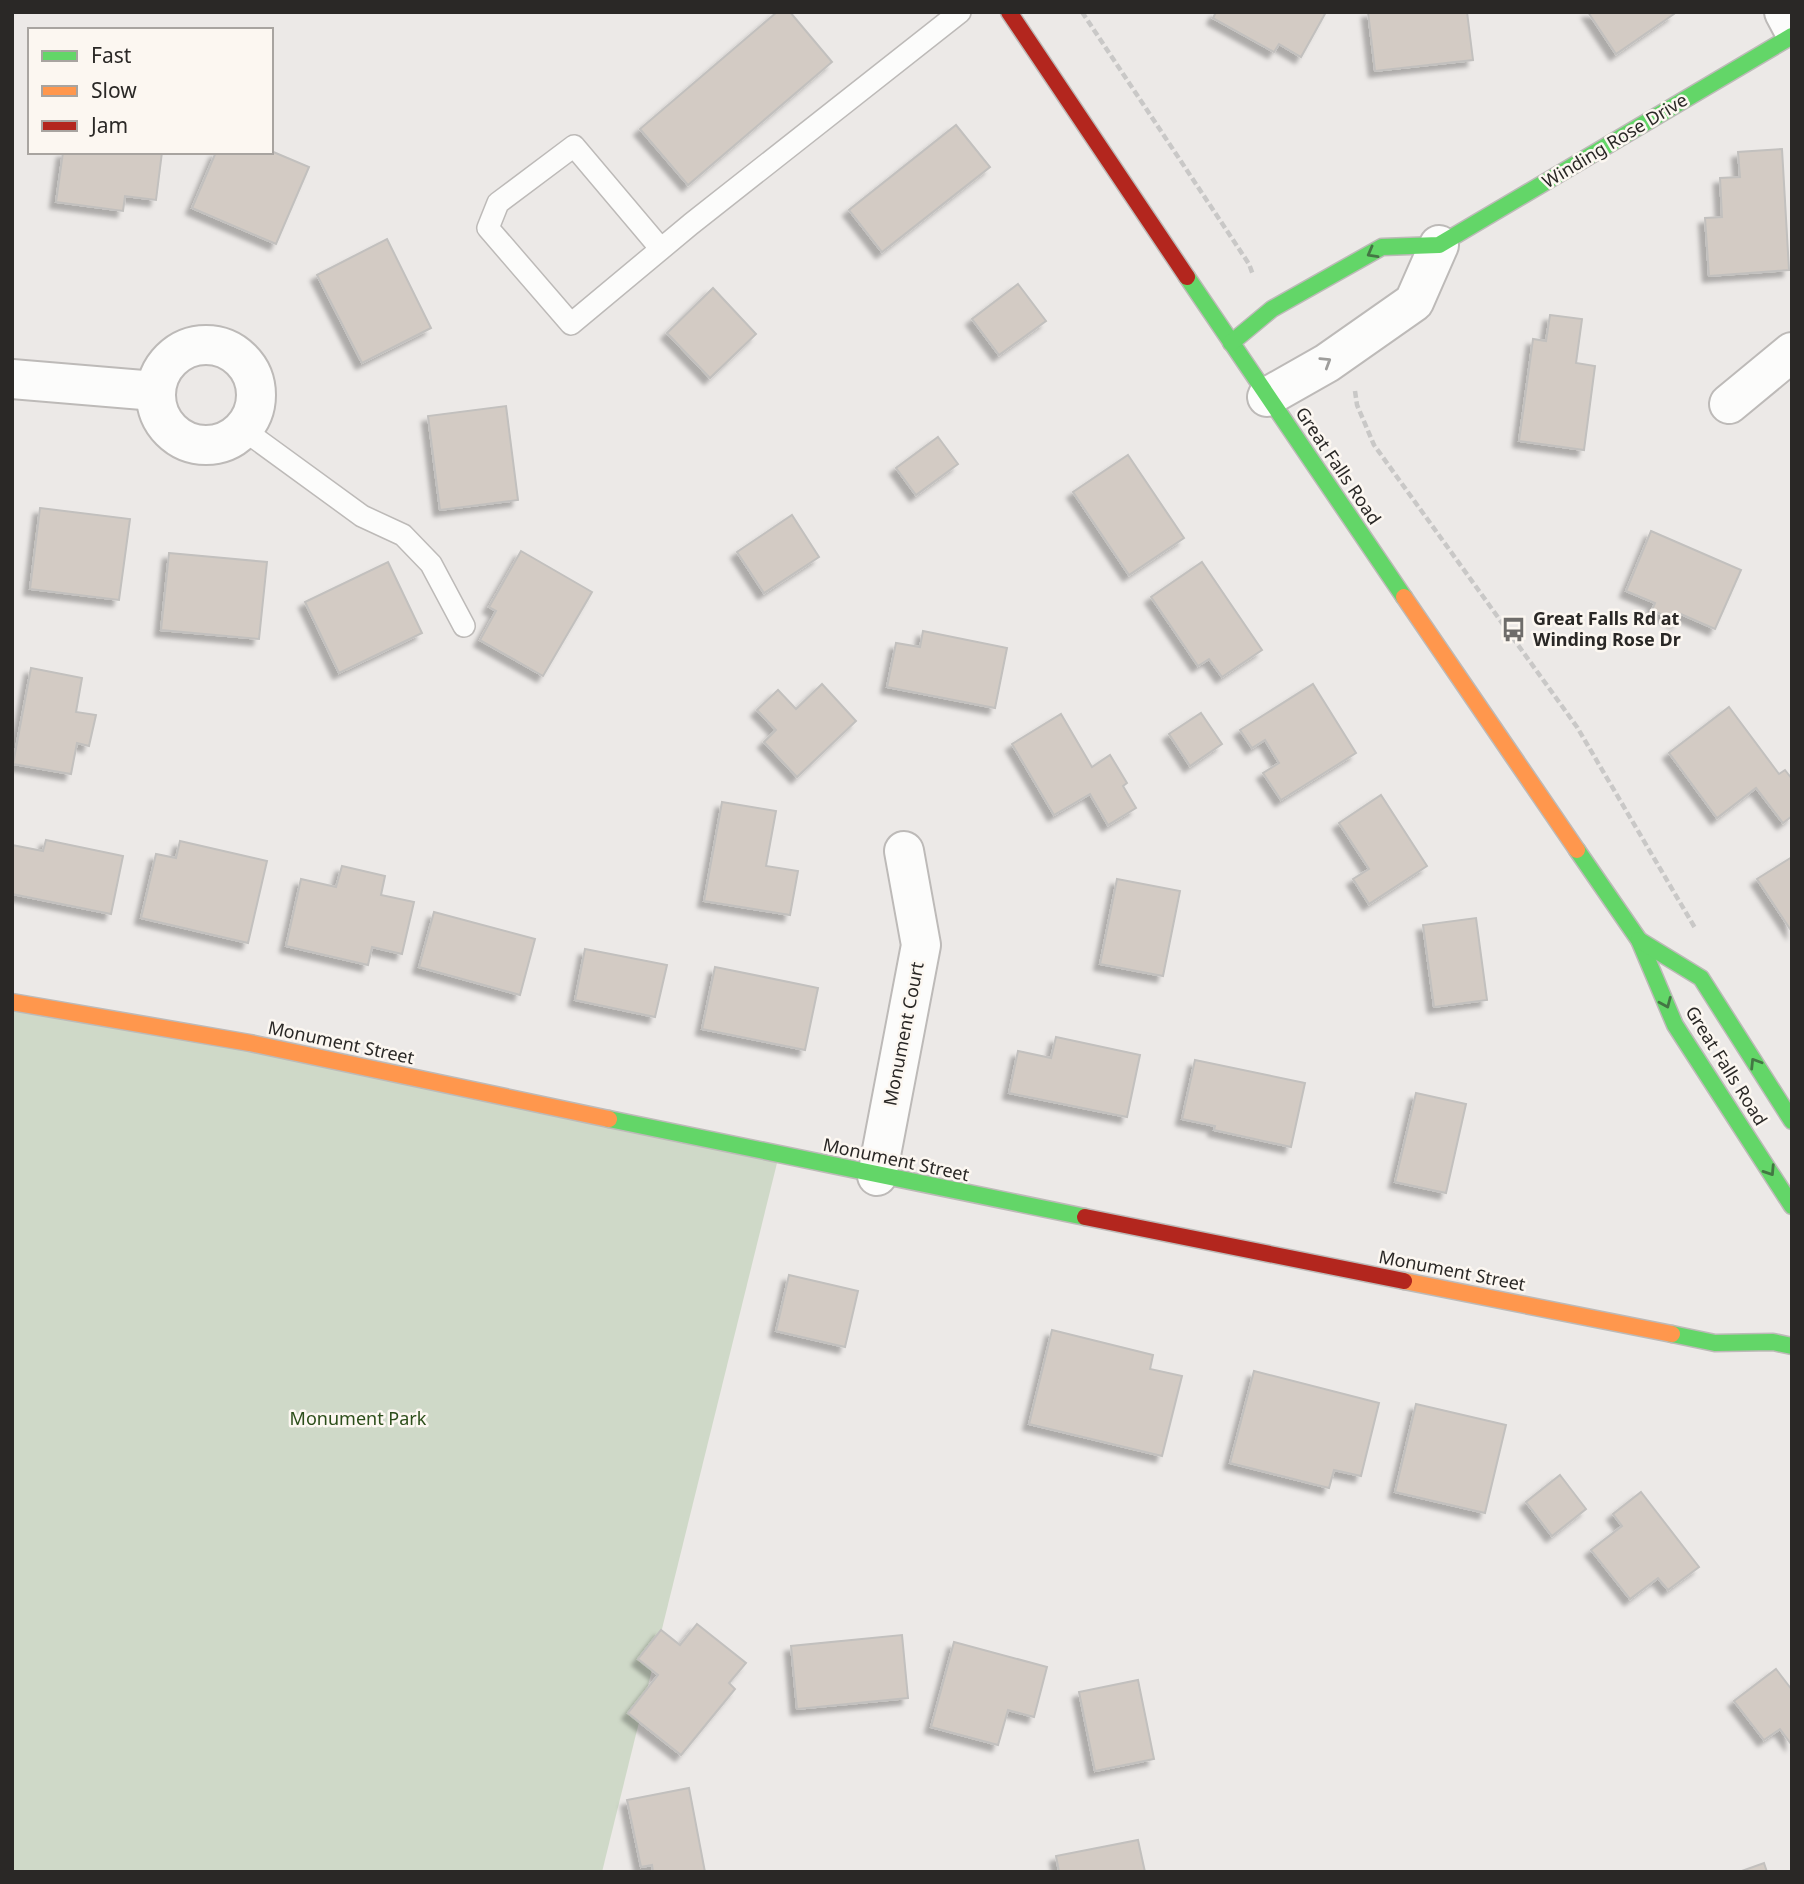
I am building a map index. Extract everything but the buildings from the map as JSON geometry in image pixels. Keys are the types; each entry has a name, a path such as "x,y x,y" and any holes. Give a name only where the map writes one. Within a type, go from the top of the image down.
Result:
{"street":[{"name":"Great Falls Road","path":"1009,12 1267,397 1639,940 1675,1025 1792,1206"},
{"path":"1784,12 1792,27"},
{"name":"Winding Rose Drive","path":"1231,343 1272,309 1382,247 1438,245 1792,36"},
{"path":"1267,397 1327,363 1414,302 1438,245"},
{"path":"198,344 220,346 235,353 250,370 256,388 254,411 244,430 223,443 197,446 177,438 159,417 155,391 163,367 181,350 198,344"},
{"path":"1729,404 1792,352"},
{"path":"12,379 155,391"},
{"name":"Monument Court","path":"877,1176 920,945 904,851"},
{"name":"Great Falls Road","path":"1639,940 1701,978 1792,1121"},
{"name":"Monument Street","path":"12,1002 250,1043 877,1176 1715,1343 1785,1337"}],"lane":[{"path":"661,249 574,146 498,202 488,228 570,324 960,12"},
{"path":"244,430 362,516 403,535 431,564 464,626"}],"path":[{"path":"1082,12 1249,264 1272,309"},
{"path":"1327,363 1355,389 1357,405 1374,445 1577,727 1695,930"}],"green space":[{"name":"Monument Park","path":"12,1002 779,1155 602,1872 12,1872"}],"traffic: fast":[{"path":"1231,343 1272,309 1382,247 1439,245 1792,36"},
{"path":"1187,277 1404,597"},
{"path":"1577,850 1639,940 1675,1025 1792,1206"},
{"path":"1639,940 1701,978 1792,1121"},
{"path":"609,1119 1085,1217"},
{"path":"1672,1334 1715,1343 1773,1342 1792,1346"}],"traffic: slow":[{"path":"1404,597 1577,850"},
{"path":"12,1002 250,1043 609,1119"},
{"path":"1404,1281 1672,1334"}],"traffic: jam":[{"path":"1009,12 1187,277"},
{"path":"1085,1217 1404,1281"}],"place":[{"name":"Great Falls Rd at Winding Rose Dr","path":"1513,629"}]}
